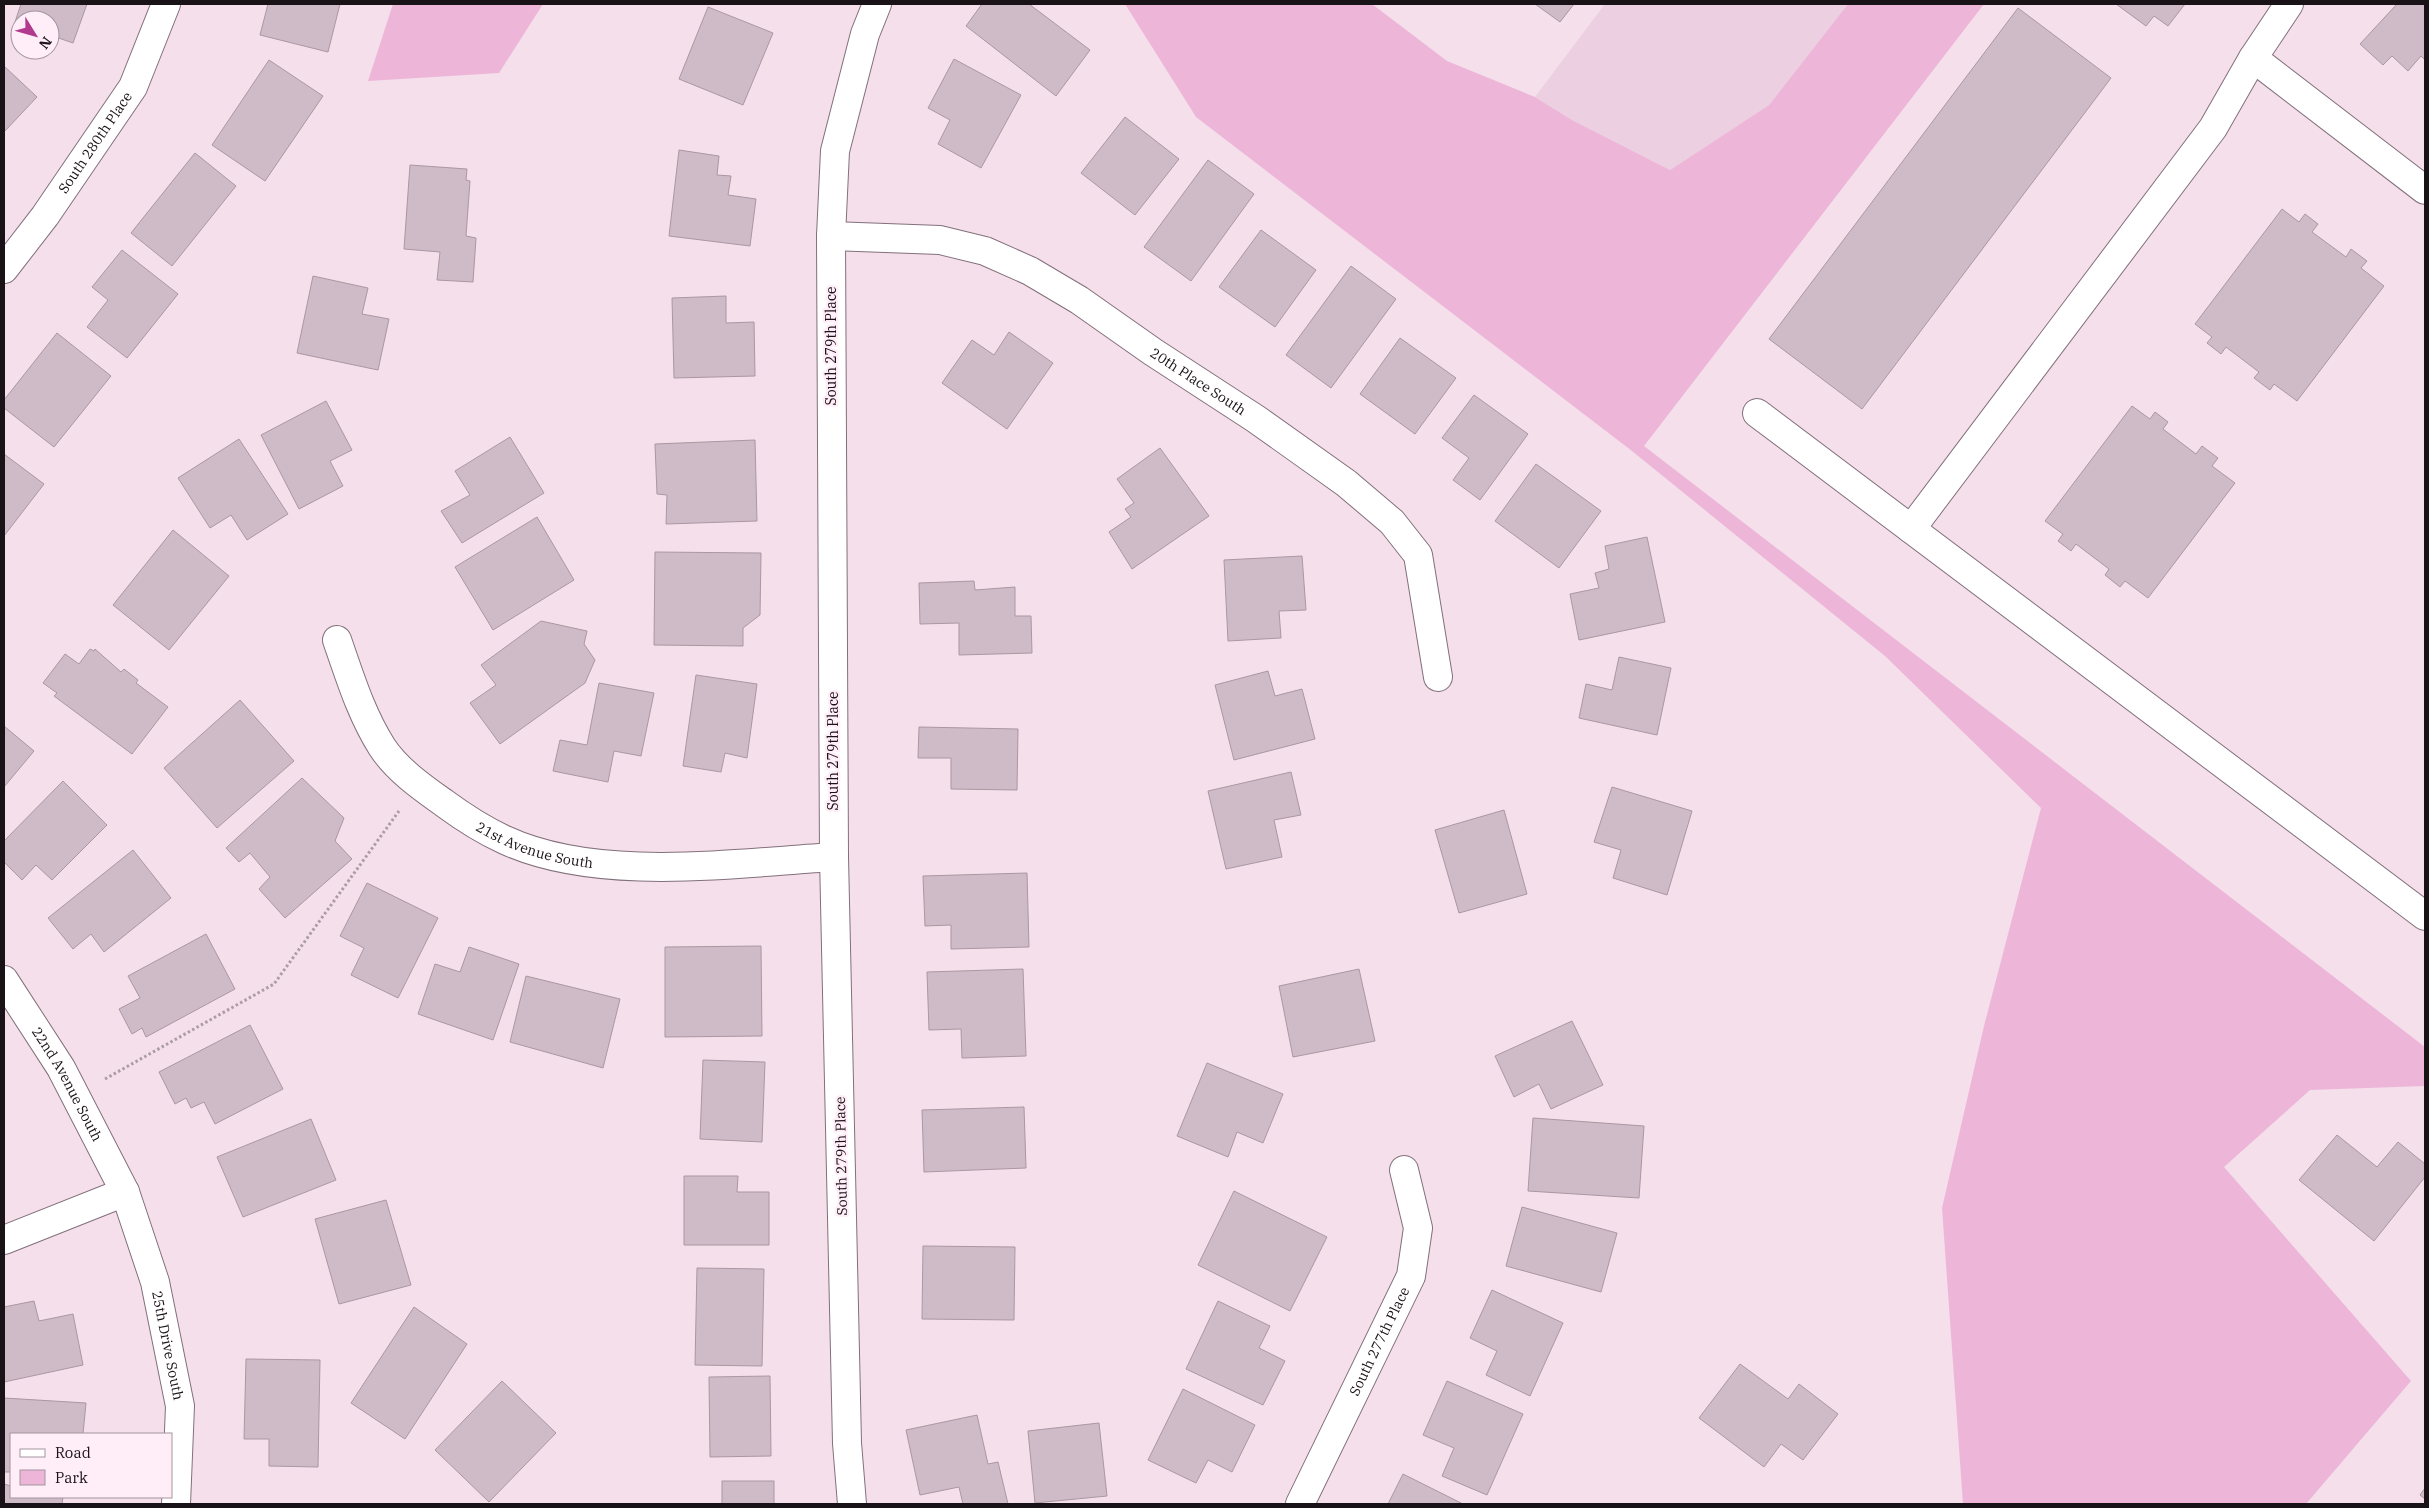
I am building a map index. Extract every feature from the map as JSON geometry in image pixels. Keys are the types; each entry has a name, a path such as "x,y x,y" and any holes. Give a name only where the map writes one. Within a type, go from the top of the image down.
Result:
{"street":[{"name":"South 280th Place","path":"4,269 45,216 133,87 166,4"},
{"name":"South 279th Place","path":"852,1504 847,1443 834,857 831,236 834,152 865,34 877,4"},
{"path":"1911,529 2213,128 2253,58 2289,4"},
{"path":"2253,58 2425,190"},
{"name":"20th Place South","path":"831,236 940,240 985,251 1030,271 1079,300 1152,352 1256,419 1346,484 1392,522 1418,555 1438,678"},
{"path":"1757,413 2425,916"},
{"name":"21st Avenue South","path":"338,640 364,716 384,750 418,784 471,822 506,841 547,854 586,862 648,868 834,857"},
{"name":"22nd Avenue South","path":"4,980 61,1068 125,1192"},
{"name":"South 277th Place","path":"1300,1504 1411,1276 1418,1228 1404,1170"},
{"path":"4,1240 125,1192"},
{"name":"25th Drive South","path":"125,1192 154,1282 180,1406 176,1504"}],"path":[{"path":"75,1096 274,984 418,784"}],"shaded area":[{"path":"1605,4 1848,4 1769,105 1670,170 1572,120 1535,97"}],"green space":[{"path":"393,4 543,4 499,73 368,81"},
{"path":"1125,4 1372,4 1447,61 1535,97 1572,120 1670,170 1769,105 1848,4 1984,4 1644,446 2425,1047 2425,1086 2310,1090 2224,1167 2411,1381 2306,1504 1963,1504 1942,1208 1984,1026 2041,808 1885,656 1632,451 1196,117"}],"building":[{"path":"21,4 87,4 73,43 60,38 60,10 19,10"},
{"path":"268,4 340,4 328,52 260,35"},
{"path":"982,4 1029,4 1090,50 1056,96 966,26"},
{"path":"1535,4 1574,4 1560,22"},
{"path":"2116,4 2185,4 2168,26 2154,16 2146,26"},
{"path":"2397,4 2425,4 2425,60 2421,56 2408,71 2392,56 2383,65 2360,44"},
{"path":"708,7 773,33 743,105 679,79"},
{"path":"2018,8 2111,78 1862,409 1769,339"},
{"path":"954,59 1021,95 981,168 938,144 950,120 928,108"},
{"path":"269,60 323,96 265,181 212,145"},
{"path":"4,66 37,97 4,132"},
{"path":"1125,117 1179,159 1135,215 1081,173"},
{"path":"679,150 719,156 717,175 731,176 728,195 756,199 750,246 669,236"},
{"path":"195,153 236,186 172,266 131,233"},
{"path":"1208,160 1254,194 1191,281 1144,247"},
{"path":"410,165 467,169 466,180 470,181 466,236 476,238 473,282 437,280 440,252 404,249"},
{"path":"2282,209 2299,222 2305,214 2318,224 2312,232 2346,257 2351,249 2367,261 2361,268 2384,286 2297,401 2274,384 2270,390 2254,378 2259,372 2226,347 2221,354 2207,343 2212,337 2195,324"},
{"path":"1261,230 1316,270 1275,327 1219,287"},
{"path":"122,250 178,294 127,358 87,327 108,300 92,287"},
{"path":"1351,266 1396,299 1331,388 1286,355"},
{"path":"313,276 368,288 362,314 389,319 378,370 297,353"},
{"path":"726,296 726,323 754,322 755,376 674,378 672,298"},
{"path":"1009,332 1053,363 1007,429 942,383 972,340 994,355"},
{"path":"57,333 111,376 54,447 4,408 4,400"},
{"path":"1400,338 1456,378 1415,434 1360,394"},
{"path":"1474,395 1528,434 1480,500 1453,480 1469,458 1442,438"},
{"path":"326,401 352,450 330,461 343,486 299,509 261,435"},
{"path":"2132,406 2150,419 2155,412 2168,422 2163,429 2196,454 2202,446 2218,458 2212,466 2235,483 2148,598 2125,581 2120,587 2105,575 2109,569 2076,544 2071,551 2058,541 2063,534 2045,521"},
{"path":"510,437 544,493 462,543 441,511 470,495 455,471"},
{"path":"239,439 288,514 247,540 231,515 210,528 178,478"},
{"path":"755,440 757,521 666,524 667,495 657,494 655,444"},
{"path":"1160,448 1209,516 1132,569 1109,532 1131,517 1125,509 1134,503 1117,479"},
{"path":"4,454 44,484 4,536"},
{"path":"1536,464 1601,511 1559,568 1495,521"},
{"path":"537,517 574,580 493,630 455,567"},
{"path":"173,530 229,576 169,650 113,605"},
{"path":"1647,537 1665,622 1579,640 1570,594 1599,588 1595,573 1609,569 1605,546"},
{"path":"655,552 761,553 760,615 743,628 743,646 654,645"},
{"path":"1302,556 1306,610 1279,611 1281,638 1228,641 1224,560"},
{"path":"974,581 975,590 1015,587 1015,616 1031,616 1032,653 959,655 959,623 920,624 919,583"},
{"path":"541,621 587,631 584,644 595,660 585,683 500,744 470,703 496,685 481,665"},
{"path":"90,649 94,651 95,649 121,672 124,669 138,680 136,683 168,707 132,754 54,696 57,693 43,683 65,654 79,664"},
{"path":"1619,657 1671,668 1657,735 1579,718 1586,684 1612,690"},
{"path":"1268,671 1275,696 1302,689 1315,739 1234,760 1215,685"},
{"path":"696,675 757,684 747,758 725,753 721,772 683,766"},
{"path":"599,683 654,693 641,756 614,751 608,782 553,771 560,740 587,745"},
{"path":"240,700 294,761 217,828 164,768"},
{"path":"4,726 34,751 4,787"},
{"path":"919,727 1018,729 1017,790 951,789 951,758 918,758"},
{"path":"1291,772 1301,815 1274,820 1282,857 1226,869 1208,791"},
{"path":"302,778 344,818 335,841 352,859 285,918 259,889 270,877 250,853 239,862 226,848"},
{"path":"63,781 107,825 52,880 36,865 22,880 4,862 4,841"},
{"path":"1612,787 1692,811 1667,895 1613,878 1621,850 1594,842"},
{"path":"1504,810 1527,894 1459,913 1435,830"},
{"path":"133,850 171,898 104,952 91,934 73,949 48,918"},
{"path":"1027,873 1029,947 951,949 951,925 925,926 923,876"},
{"path":"367,883 438,918 398,998 351,975 364,948 340,936"},
{"path":"206,934 235,989 146,1037 142,1028 132,1034 119,1009 140,998 128,976"},
{"path":"761,946 762,1036 665,1037 665,947"},
{"path":"469,947 519,964 493,1040 418,1014 435,964 460,972"},
{"path":"1023,969 1026,1056 962,1058 961,1029 929,1030 927,972"},
{"path":"1359,969 1375,1041 1293,1057 1279,986"},
{"path":"526,976 620,999 603,1068 510,1042"},
{"path":"1572,1021 1603,1085 1551,1109 1539,1084 1514,1097 1495,1056"},
{"path":"250,1025 283,1089 215,1124 204,1102 191,1108 186,1098 175,1104 159,1072"},
{"path":"703,1060 765,1062 762,1142 700,1139"},
{"path":"1207,1063 1283,1094 1263,1143 1237,1132 1228,1157 1177,1136"},
{"path":"1024,1107 1026,1168 924,1172 922,1110"},
{"path":"1533,1118 1644,1126 1639,1198 1528,1191"},
{"path":"311,1119 336,1180 243,1217 217,1157"},
{"path":"2337,1135 2377,1167 2398,1142 2425,1164 2425,1177 2374,1241 2299,1180"},
{"path":"684,1176 738,1176 737,1192 769,1192 769,1245 684,1245"},
{"path":"1234,1191 1327,1237 1290,1311 1198,1265"},
{"path":"386,1200 411,1285 339,1304 315,1219"},
{"path":"1522,1207 1617,1233 1601,1292 1506,1266"},
{"path":"923,1246 1015,1247 1014,1320 922,1319"},
{"path":"697,1268 764,1269 762,1366 695,1365"},
{"path":"1492,1290 1563,1323 1530,1396 1486,1375 1497,1351 1470,1338"},
{"path":"34,1301 39,1321 73,1314 83,1365 4,1382 4,1307"},
{"path":"1218,1301 1270,1326 1259,1348 1285,1361 1263,1405 1186,1369"},
{"path":"414,1307 467,1344 405,1439 351,1403"},
{"path":"246,1359 320,1360 318,1467 269,1466 269,1439 244,1439"},
{"path":"1740,1364 1788,1399 1799,1384 1838,1414 1803,1460 1781,1444 1764,1467 1699,1418"},
{"path":"770,1376 771,1456 710,1457 709,1377"},
{"path":"502,1381 556,1433 489,1502 435,1450"},
{"path":"1447,1381 1523,1414 1487,1495 1442,1476 1454,1448 1423,1435"},
{"path":"1183,1389 1255,1425 1232,1472 1208,1460 1196,1483 1148,1460"},
{"path":"4,1398 86,1403 83,1433 10,1433 10,1472 4,1472"},
{"path":"977,1415 988,1464 998,1462 1008,1504 963,1504 959,1487 920,1495 906,1430"},
{"path":"1099,1423 1107,1496 1035,1503 1028,1431"},
{"path":"1403,1474 1463,1504 1388,1504"},
{"path":"722,1481 774,1481 774,1504 722,1504"},
{"path":"4,1484 10,1486 10,1498 63,1498 62,1504 4,1504"},
{"path":"2425,1488 2425,1499 2420,1495"}]}
